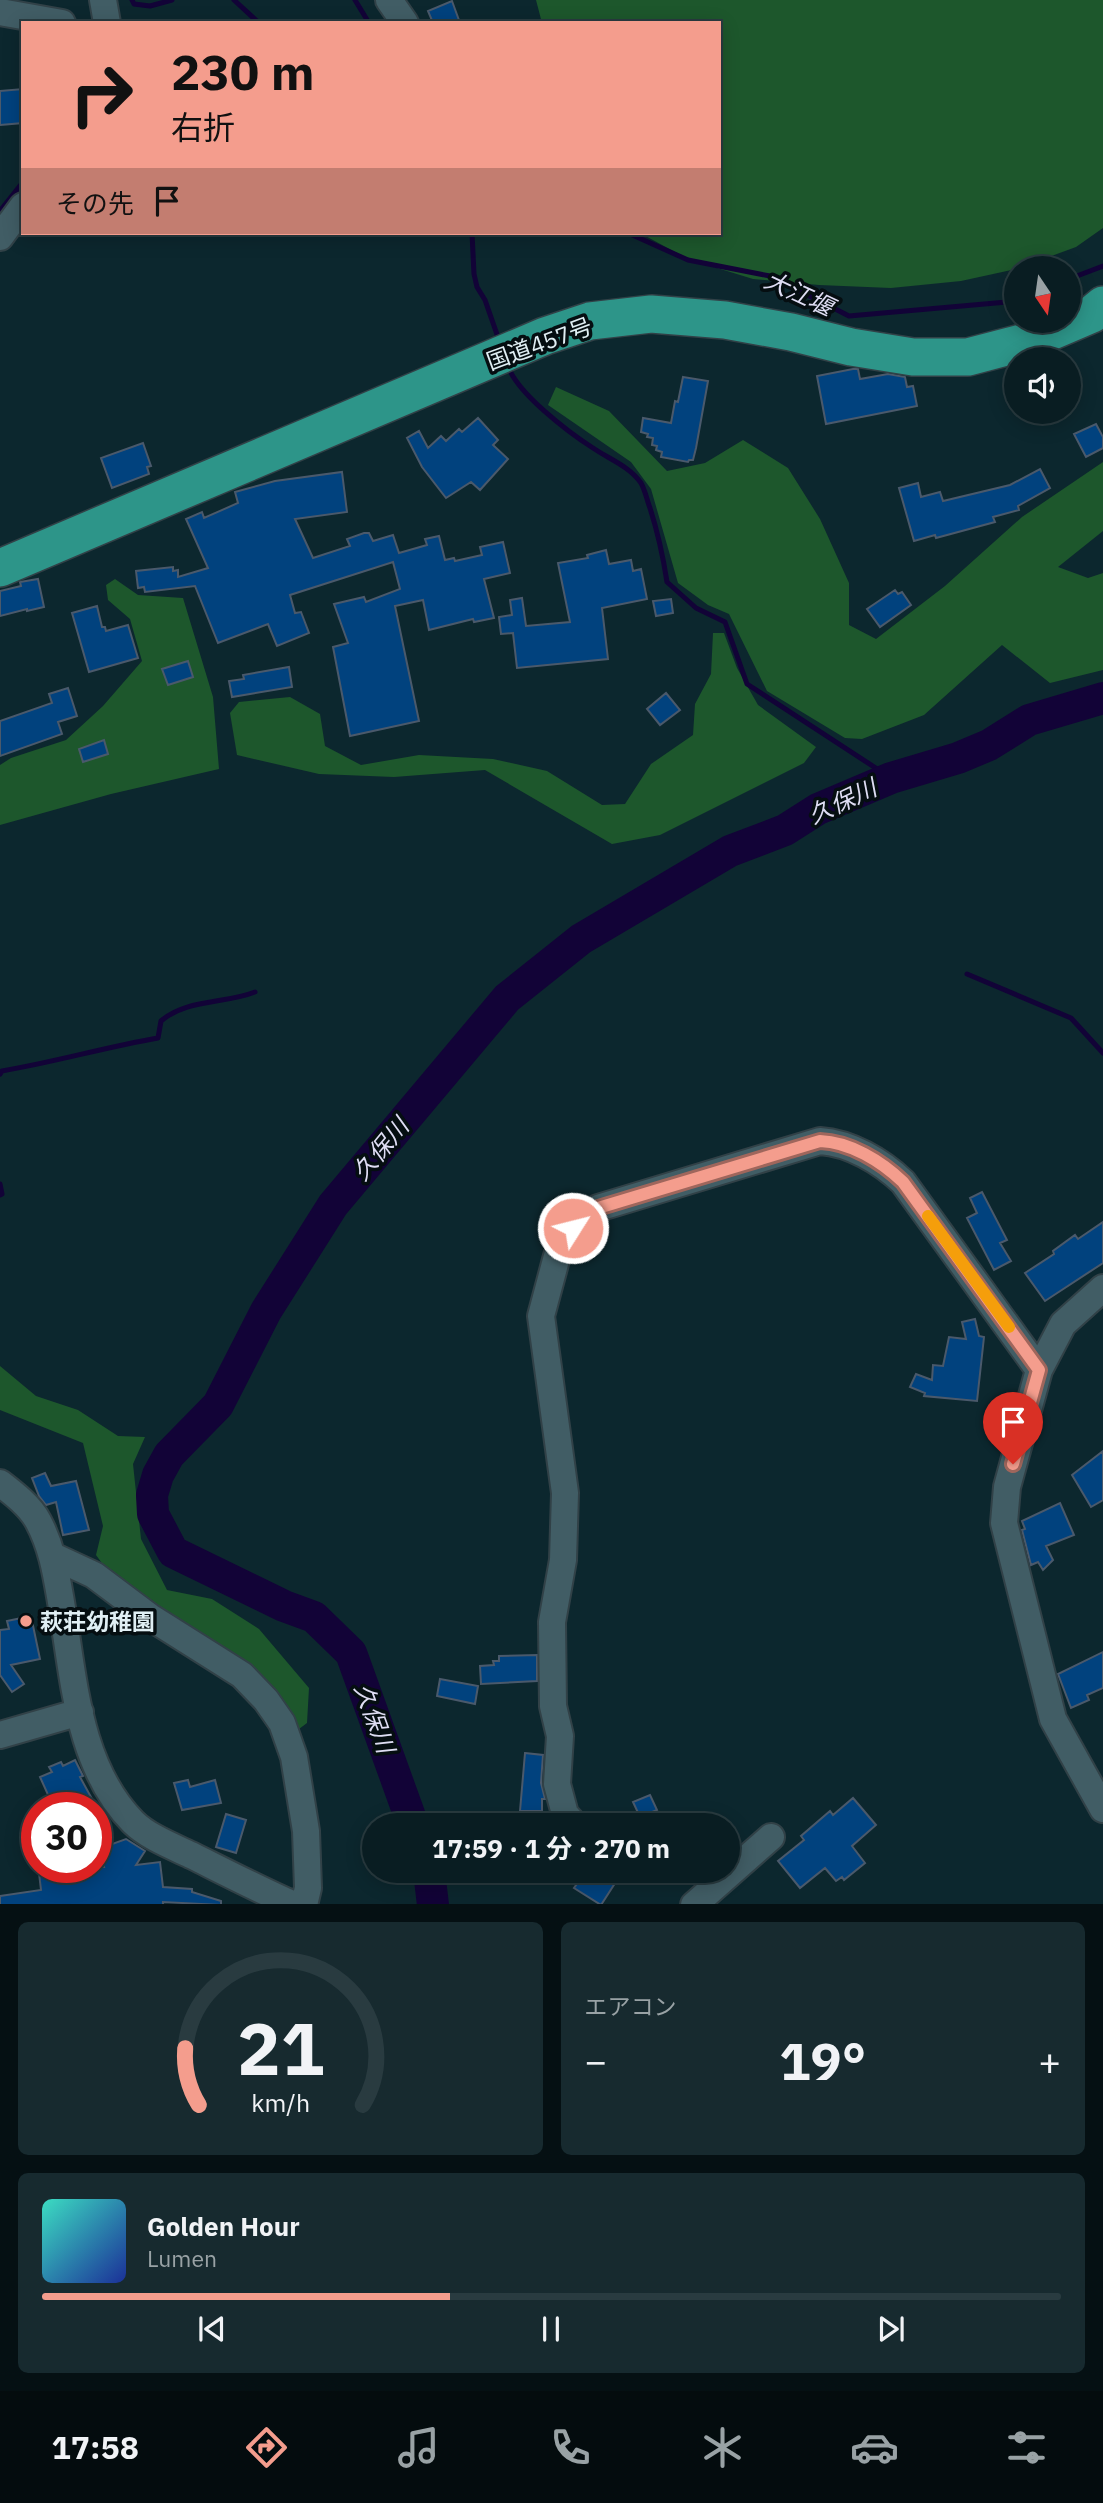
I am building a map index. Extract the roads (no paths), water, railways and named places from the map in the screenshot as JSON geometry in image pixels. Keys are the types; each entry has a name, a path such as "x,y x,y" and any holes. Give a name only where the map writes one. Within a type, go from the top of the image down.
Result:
{"highway":[{"name":"国道457号","path":"0,568 545,336 590,321 651,314 725,320 851,347 913,357 968,357 1030,341 1092,314 1103,304"}],"street":[{"path":"103,0 107,21"},
{"path":"389,0 404,21"},
{"path":"0,12 51,21"},
{"path":"0,237 21,209"},
{"path":"565,1813 558,1784 560,1735 553,1706 552,1622 563,1560 565,1493 541,1316 557,1256 573,1228 598,1208 820,1141 837,1142 887,1167 903,1182 1039,1370"},
{"path":"1103,1288 1063,1324 1039,1370 1007,1487 1004,1523 1053,1719 1103,1809"},
{"path":"0,1483 36,1518 53,1556 89,1749 112,1798 135,1824 169,1844 292,1904"},
{"path":"53,1556 94,1575 150,1617 242,1675 267,1700 282,1723 294,1757 306,1831 308,1888 304,1904"},
{"path":"0,1734 80,1712"},
{"path":"697,1902 771,1837"},
{"path":"697,1902 702,1883"}],"waterway":[{"path":"132,0 134,4 150,6 172,0"},
{"path":"234,0 257,21"},
{"name":"大江堰","path":"355,0 368,21"},
{"name":"大江堰","path":"0,211 21,185"},
{"path":"472,235 477,287 485,300 500,343"},
{"name":"大江堰","path":"632,235 688,260 770,276 849,316 1004,302"},
{"name":"大江堰","path":"1082,274 1103,266"},
{"path":"508,366 513,377 544,411 583,441 625,467 641,483 655,526 667,582 696,608 725,622 747,684 891,778"},
{"name":"久保川","path":"409,1813 351,1653 314,1617 284,1606 173,1552 153,1514 152,1495 158,1475 169,1455 218,1405 266,1311 333,1205 507,998 581,939 730,851 785,830 818,809 891,778 958,758 989,745 1029,720 1103,698"},
{"path":"967,974 1071,1018 1103,1053"},
{"path":"0,1074 2,1071 158,1038 161,1021 171,1014 194,1005 255,992"},
{"path":"0,1184 0,1195"},
{"name":"久保川","path":"430,1883 433,1904"}],"place":[{"name":"萩荘幼稚園","path":"26,1621"}]}
